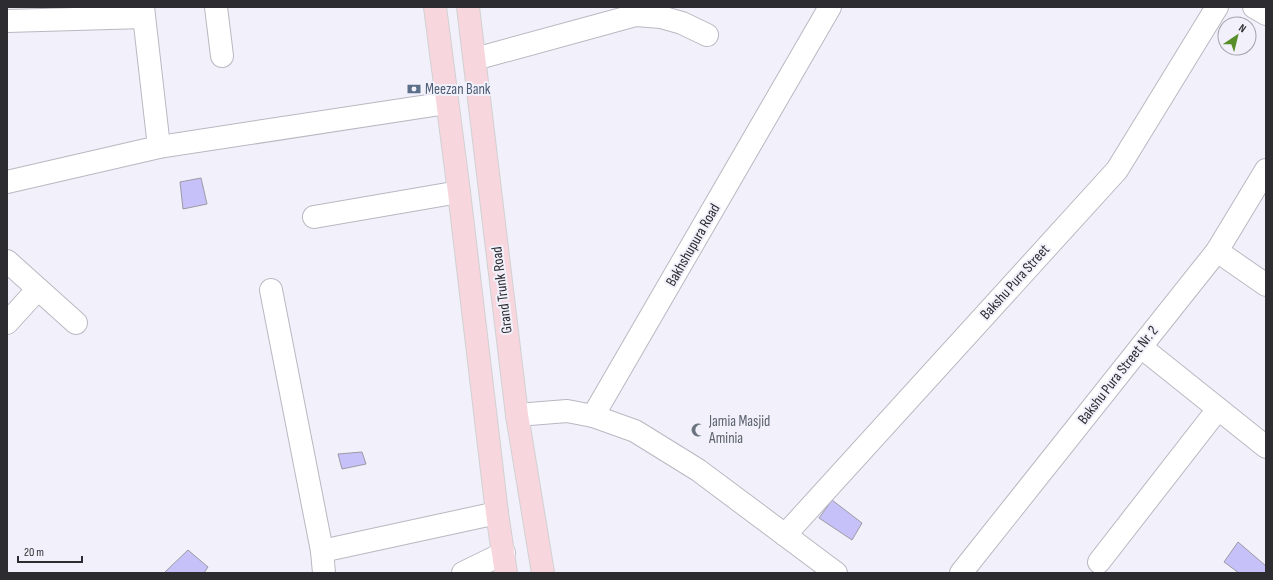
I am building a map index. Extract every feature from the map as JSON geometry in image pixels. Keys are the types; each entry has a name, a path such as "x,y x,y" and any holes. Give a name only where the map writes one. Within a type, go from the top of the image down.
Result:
{"main road":[{"name":"Grand Trunk Road","path":"435,7 459,192 497,513 505,563"},
{"name":"Grand Trunk Road","path":"468,7 517,415 543,573"}],"street":[{"path":"216,7 222,56"},
{"name":"Bakhshupura Road","path":"593,416 830,7"},
{"name":"Bakshu Pura Street","path":"785,535 1117,170 1217,7"},
{"path":"1254,7 1266,14"},
{"path":"7,21 143,12 158,147"},
{"path":"475,59 636,15 661,17 682,23 706,35"},
{"path":"7,182 158,147 447,103"},
{"name":"Bakshu Pura Street Nr. 2","path":"961,573 1217,251 1266,170"},
{"path":"314,217 459,192"},
{"path":"1217,251 1266,285"},
{"path":"7,261 76,323"},
{"path":"7,323 38,289"},
{"path":"271,290 322,551 324,573"},
{"path":"1141,347 1266,447"},
{"path":"1099,562 1218,409"},
{"path":"517,415 567,411 593,416 635,431 698,470 836,573"},
{"path":"322,551 497,513"},
{"path":"463,573 505,563"}],"building":[{"path":"201,178 207,204 183,209 180,182"},
{"path":"362,452 366,464 342,469 338,454"},
{"path":"832,500 862,523 852,540 819,518"},
{"path":"1238,542 1266,566 1266,573 1239,573 1224,562"},
{"path":"188,550 208,567 204,573 164,573"}],"place":[{"name":"Meezan Bank","path":"414,89"},
{"name":"Jamia Masjid Aminia","path":"698,430"}]}
